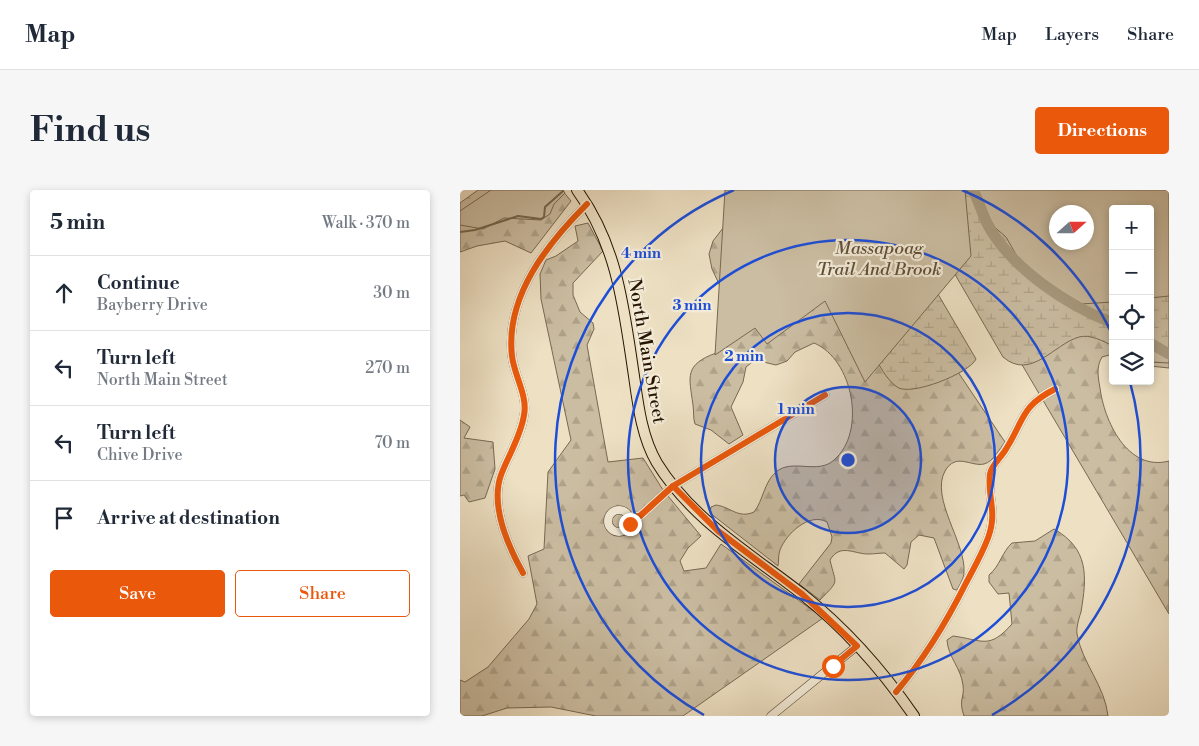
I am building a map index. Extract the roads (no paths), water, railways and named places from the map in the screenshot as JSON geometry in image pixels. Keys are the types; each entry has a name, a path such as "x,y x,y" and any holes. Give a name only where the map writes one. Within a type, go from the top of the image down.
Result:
{"main road":[{"name":"North Main Street","path":"578,190 604,235 615,267 638,406 650,447 673,486 718,531 802,594 857,646 914,716"}],"street":[{"path":"523,573 502,522 497,496 501,474 525,412 512,355 514,323 524,291 538,262 556,236 587,204"},
{"path":"896,692 918,666 940,633 986,543 993,518 990,474 993,465 1009,445 1029,406 1038,398 1055,389"},
{"path":"630,517 640,516 673,486 825,395"},
{"path":"771,716 857,646"}],"waterway":[{"path":"973,190 986,221 998,241 1026,271 1078,307 1109,321"},
{"path":"460,232 475,230 518,216 541,219 544,217 545,207 563,191"},
{"path":"1154,345 1169,354"}],"park label":[{"name":"Massapoag Trail And Brook","path":"879,258"}]}
